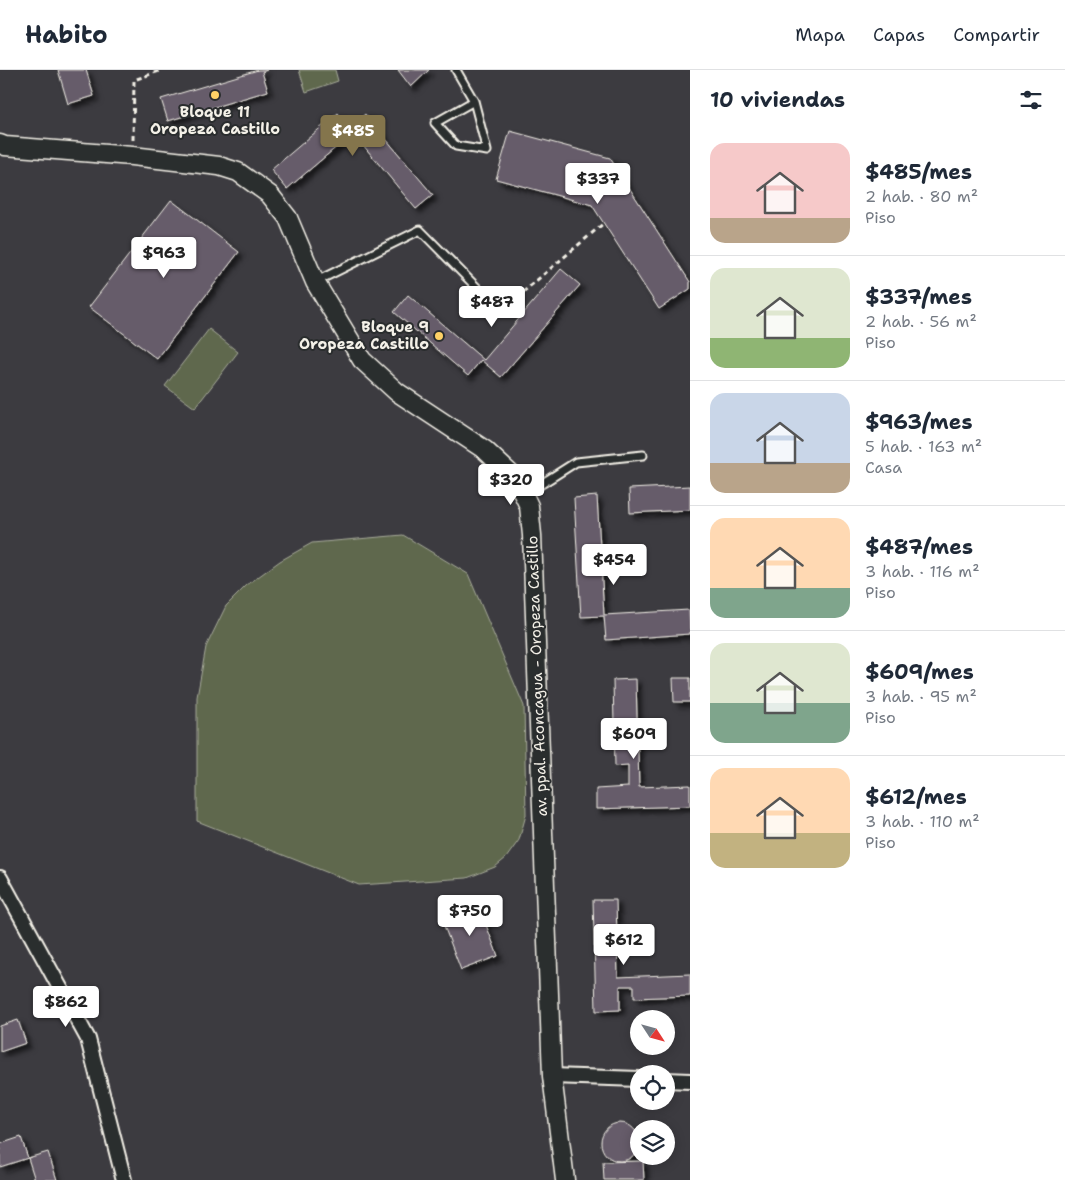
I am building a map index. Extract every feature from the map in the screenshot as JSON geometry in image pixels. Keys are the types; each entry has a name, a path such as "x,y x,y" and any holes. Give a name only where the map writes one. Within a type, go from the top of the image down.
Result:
{"street":[{"name":"av. ppal. Aconcagua - Oropeza Castillo","path":"0,144 219,166 238,172 270,194 288,218 315,282 362,360 397,392 485,450 516,480 530,506 552,1076 565,1180"},
{"path":"0,878 88,1039 124,1180"},
{"path":"552,1076 630,1079"},
{"path":"675,1080 690,1081"}],"lane":[{"path":"456,70 474,101 487,151 456,146 435,123 474,101"},
{"path":"315,282 420,230 500,311"},
{"path":"524,495 576,462 643,455"}],"path":[{"path":"132,156 134,80 162,70"},
{"path":"500,311 604,224"}],"green space":[{"path":"299,70 335,70 338,81 306,92"},
{"path":"209,329 238,352 195,408 165,386"},
{"path":"403,535 468,574 524,706 526,815 519,840 506,858 495,867 467,878 359,885 197,821 197,697 206,647 226,606 247,585 280,561 312,543"}],"building":[{"path":"58,70 86,70 94,96 68,104"},
{"name":"Bloque 11 Oropeza Castillo","path":"258,70 267,70 262,72 268,91 168,121 161,99"},
{"path":"398,70 429,70 411,87"},
{"path":"338,113 350,127 365,114 433,195 416,209 353,133 287,189 271,170"},
{"path":"510,131 610,158 690,282 690,289 659,309 592,205 496,179"},
{"path":"171,200 239,252 157,359 89,307"},
{"name":"Bloque 9 Oropeza Castillo","path":"561,269 580,285 501,377 481,360 468,376 394,312 408,295 484,360"},
{"path":"690,486 690,510 630,513 629,489"},
{"path":"597,496 604,615 689,610 690,634 606,640 604,616 581,617 574,498"},
{"path":"673,678 690,678 690,702 674,702"},
{"path":"636,679 639,787 690,785 690,806 596,809 596,789 628,787 628,765 615,766 613,680"},
{"path":"593,900 616,900 618,977 690,974 690,996 634,998 634,986 620,986 620,1010 596,1011"},
{"path":"478,904 498,956 461,970 441,918"},
{"path":"18,1020 26,1043 0,1052 0,1026"},
{"path":"620,1123 630,1127 630,1157 620,1161 613,1159 603,1149 601,1142 603,1135 613,1125"},
{"path":"21,1137 28,1158 0,1167 0,1144"},
{"path":"48,1152 57,1180 35,1180 28,1158"},
{"path":"630,1161 630,1165 643,1165 644,1180 604,1180 603,1162"}],"place":[{"name":"Bloque 11 Oropeza Castillo","path":"215,95"},
{"name":"Bloque 9 Oropeza Castillo","path":"439,336"}]}
